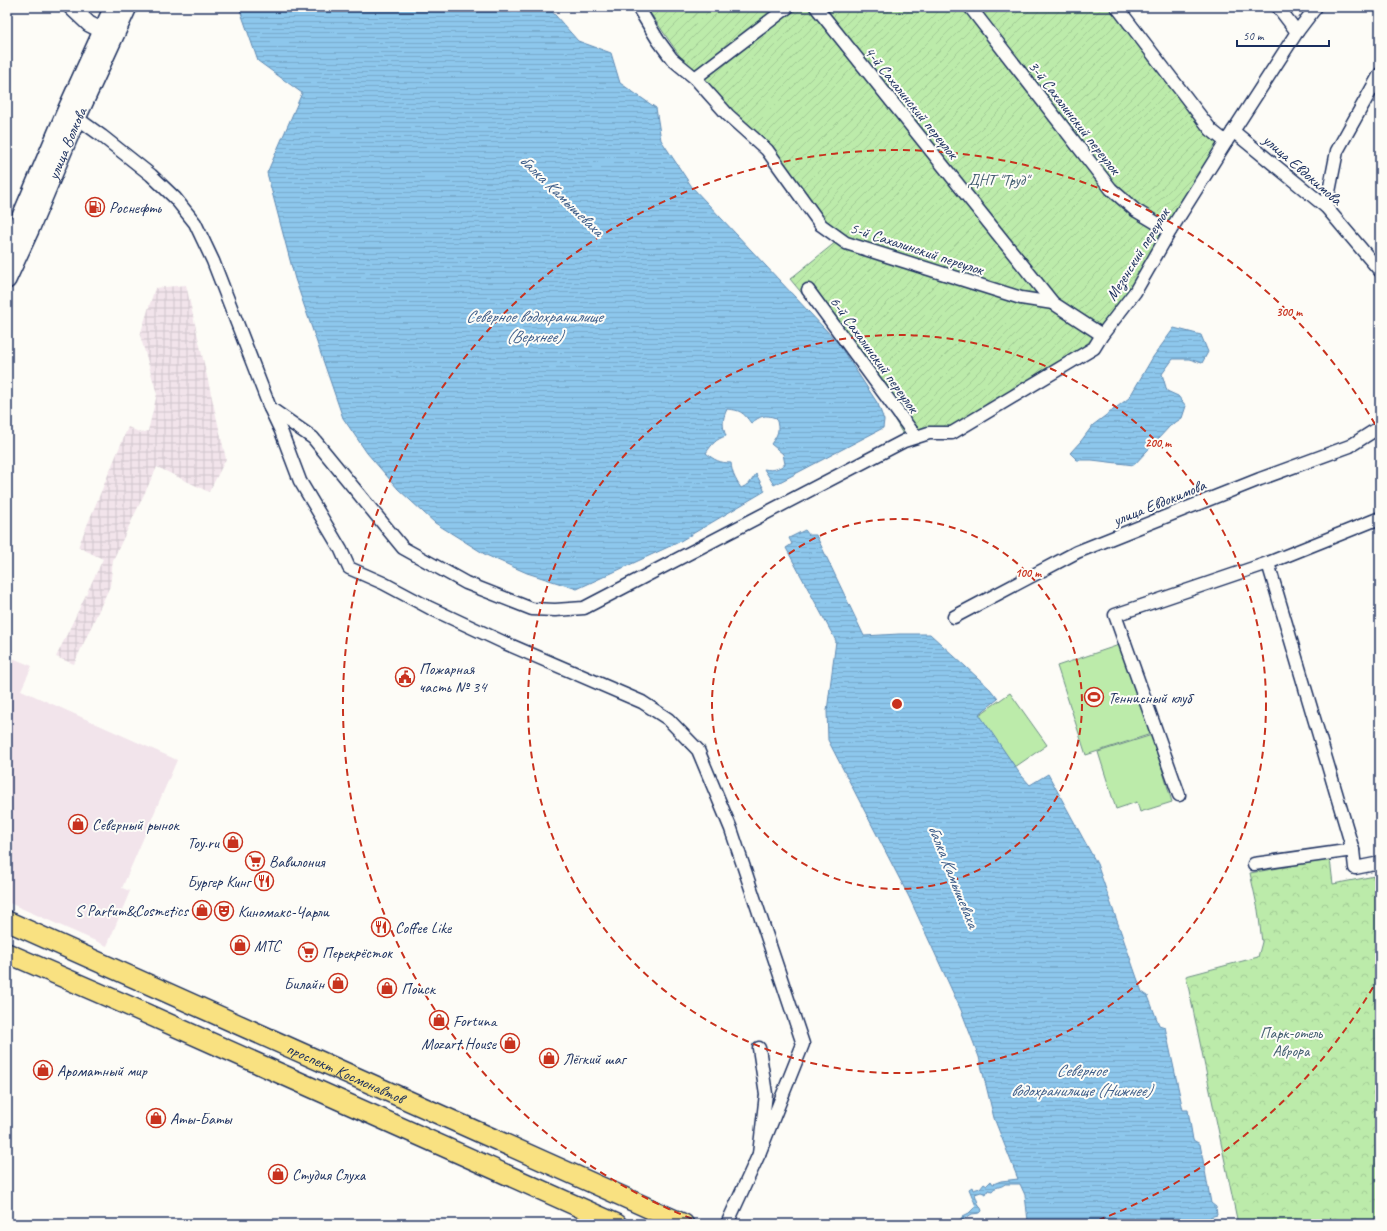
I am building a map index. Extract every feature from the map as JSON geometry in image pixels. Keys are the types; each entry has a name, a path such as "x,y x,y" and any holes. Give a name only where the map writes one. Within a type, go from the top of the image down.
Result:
{"main road":[{"name":"улица Волкова","path":"7,249 65,113 113,7"},
{"name":"улица Волкова","path":"7,280 30,230 77,118 128,7"},
{"name":"проспект Космонавтов","path":"7,921 684,1224"},
{"name":"проспект Космонавтов","path":"7,953 617,1224"}],"street":[{"path":"71,7 89,24 103,31"},
{"name":"5-й Сахалинский переулок","path":"638,7 658,40 672,59 695,78 728,115 767,150 821,224 846,243 1021,298 1053,303"},
{"path":"695,78 788,7"},
{"name":"4-й Сахалинский переулок","path":"816,7 1053,303 1102,335"},
{"name":"3-й Сахалинский переулок","path":"970,7 1111,189 1135,210 1170,231"},
{"path":"1117,7 1211,130 1226,142"},
{"path":"1278,7 1297,32"},
{"name":"Мезенский переулок","path":"270,408 313,438 403,548 466,583 532,609 555,610 584,608 904,441 929,433 952,433 1094,348 1102,335 1135,292 1170,231 1226,142 1297,32 1316,7"},
{"path":"1326,207 1337,151 1380,74"},
{"path":"77,118 151,175 175,198 195,223 213,261 300,481 341,550 349,568 383,583 430,608 505,643 642,702 668,719 698,750 731,830 802,1044 759,1154 727,1224"},
{"name":"улица Евдокимова","path":"1233,131 1326,207 1380,271"},
{"name":"6-й Сахалинский переулок","path":"808,290 916,437"},
{"name":"улица Евдокимова","path":"954,617 1077,552 1260,479 1350,446 1380,427"},
{"path":"1179,794 1115,614 1268,563 1380,518"},
{"path":"1268,563 1353,850 1356,868 1380,864"},
{"path":"1254,864 1353,850"},
{"path":"759,1048 766,1094 759,1154"}],"shaded area":[{"path":"186,285 226,459 209,492 157,467 113,560 110,586 74,664 56,657 103,559 78,547 128,427 141,433 148,431 157,394 140,335 155,288"},
{"name":"Северный рынок","path":"7,656 32,666 21,690 177,760 122,888 130,891 107,946 7,902"}],"green space":[{"name":"ДНТ \"Труд\"","path":"646,7 1118,7 1220,145 1140,278 1081,358 966,429 905,438 868,373 790,279 837,241 743,122 688,68"},
{"path":"1122,644 1151,734 1086,755 1057,666"},
{"path":"1010,693 1047,745 1015,767 979,715"},
{"path":"1152,735 1172,802 1140,812 1137,802 1116,809 1098,752"},
{"name":"Парк-отель Аврора","path":"1330,859 1333,884 1380,875 1380,1224 1238,1224 1186,976 1258,957 1262,942 1258,910 1250,873"}],"water":[{"name":"Северное водохранилище (Верхнее)","path":"239,7 548,7 578,41 611,53 620,83 656,108 661,140 692,187 838,343 878,404 884,420 883,428 774,485 764,469 776,469 785,464 783,454 771,444 778,432 776,418 763,416 751,423 741,412 727,409 723,423 726,436 714,442 706,453 717,461 731,463 734,476 741,488 749,484 756,474 765,491 677,543 577,589 527,573 486,555 435,523 398,489 367,453 343,418 295,279 267,173 302,93 258,61"},
{"path":"1174,328 1201,335 1208,352 1202,363 1189,359 1173,359 1162,374 1167,391 1178,396 1186,406 1182,418 1170,426 1134,465 1092,460 1077,460 1070,453 1093,425 1129,398 1153,357"},
{"name":"Северное водохранилище (Нижнее)","path":"805,530 809,535 816,535 864,636 930,634 990,689 998,699 979,714 1020,774 1030,785 1048,774 1097,864 1142,992 1148,996 1159,1025 1165,1027 1183,1110 1188,1110 1193,1140 1200,1144 1211,1203 1216,1207 1217,1215 1210,1217 1211,1224 1029,1224 1025,1195 1020,1184 1005,1184 995,1188 992,1191 988,1190 986,1194 981,1192 975,1194 982,1211 980,1213 972,1214 964,1219 963,1216 969,1213 976,1206 969,1189 972,1187 973,1190 980,1188 984,1183 987,1185 991,1181 993,1184 1001,1181 1018,1179 994,1118 979,1057 961,1010 909,897 828,740 827,711 836,641 786,548 792,544 789,538"}],"waterway":[{"path":"959,1224 963,1218"}],"place":[{"name":"Роснефть","path":"95,207"},
{"name":"Пожарная часть № 34","path":"405,677"},
{"name":"Теннисный клуб","path":"1094,697"},
{"name":"Северный рынок","path":"78,824"},
{"name":"Toy.ru","path":"233,842"},
{"name":"Вавилония","path":"255,861"},
{"name":"Бургер Кинг","path":"264,881"},
{"name":"S Parfum&Cosmetics","path":"202,910"},
{"name":"Киномакс-Чарли","path":"224,911"},
{"name":"Coffee Like","path":"381,927"},
{"name":"МТС","path":"240,945"},
{"name":"Перекрёсток","path":"308,952"},
{"name":"Билайн","path":"338,983"},
{"name":"Поиск","path":"387,988"},
{"name":"Fortuna","path":"439,1020"},
{"name":"Mozart House","path":"510,1043"},
{"name":"Лёгкий шаг","path":"549,1058"},
{"name":"Ароматный мир","path":"43,1070"},
{"name":"Аты-Баты","path":"156,1118"},
{"name":"Студия Слуха","path":"278,1174"}],"water label":[{"name":"балка Камышеваха","path":"562,195"},
{"name":"балка Камышеваха","path":"954,876"}]}
